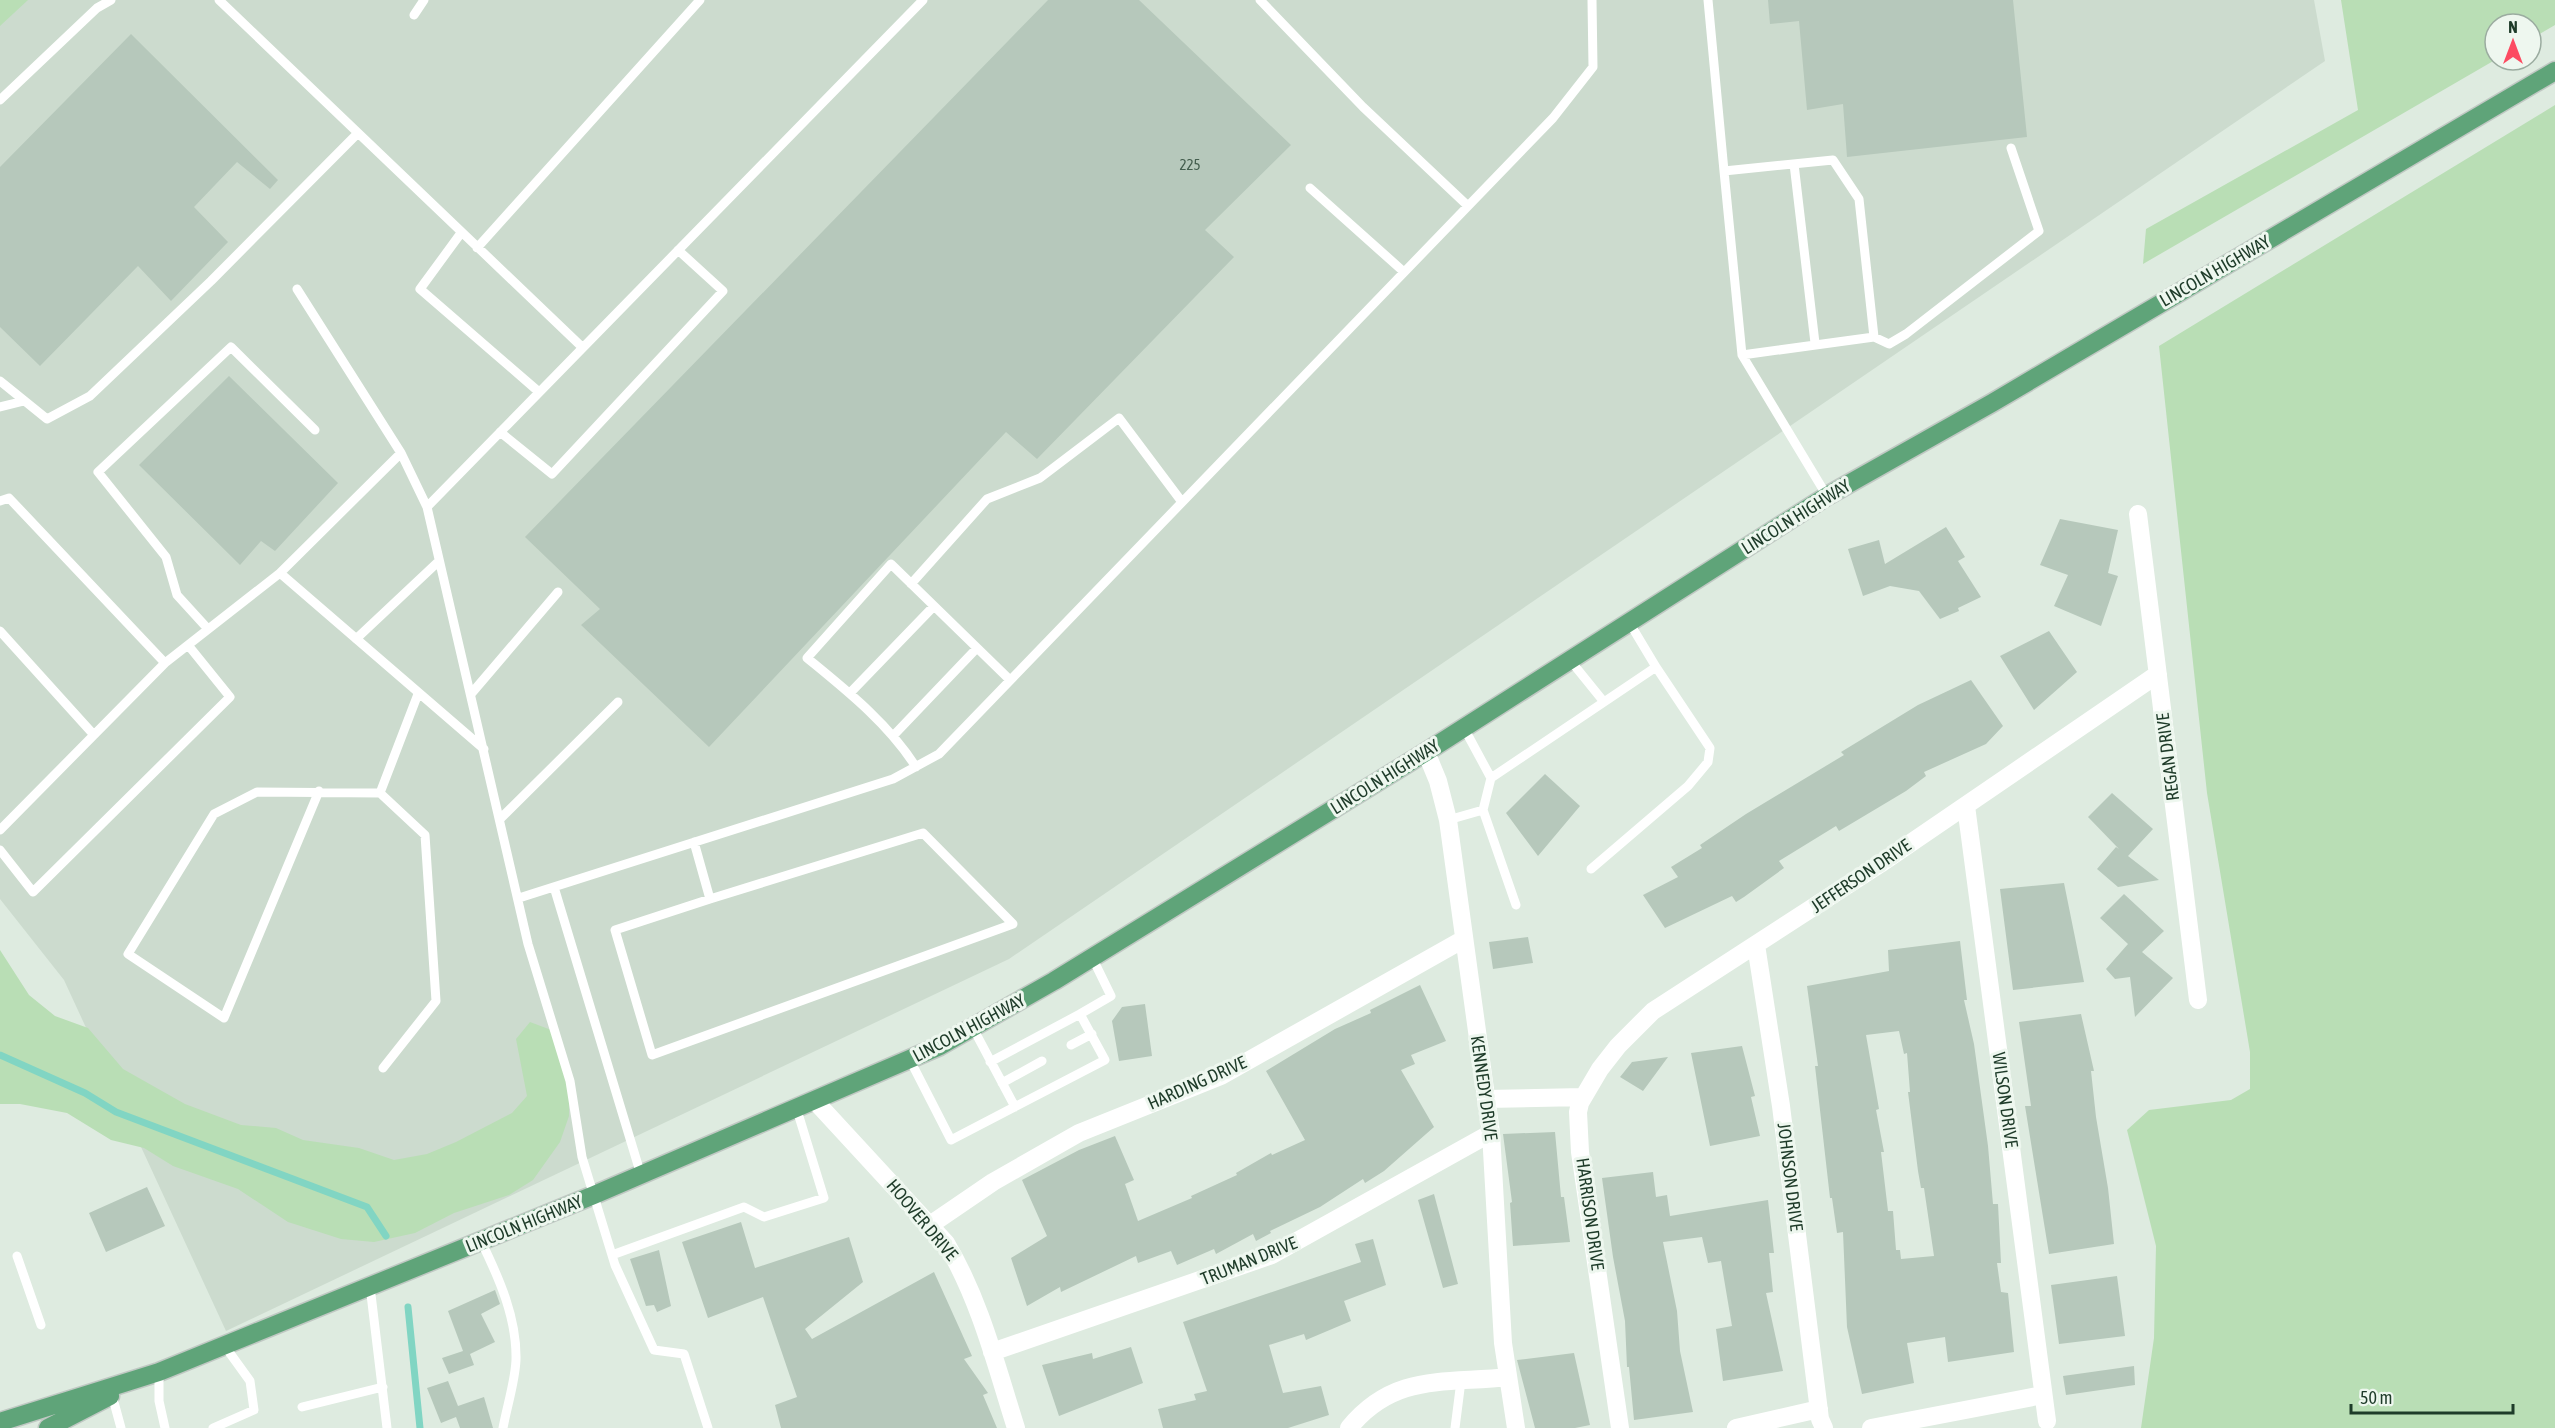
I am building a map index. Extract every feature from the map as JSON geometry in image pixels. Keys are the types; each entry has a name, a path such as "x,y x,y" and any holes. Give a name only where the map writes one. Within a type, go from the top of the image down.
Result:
{"main road":[{"name":"LINCOLN HIGHWAY","path":"48,1428 159,1372 594,1196 910,1060 973,1028 1426,752 1827,496 1992,403 2555,71"},
{"name":"LINCOLN HIGHWAY","path":"0,1422 159,1372"}],"street":[{"name":"REGAN DRIVE","path":"2138,514 2198,1000"},
{"name":"JEFFERSON DRIVE","path":"1583,1097 1618,1046 1653,1011 1966,806 2158,674"},
{"name":"KENNEDY DRIVE","path":"1426,752 1438,781 1448,820 1491,1133 1508,1377 1516,1428"},
{"name":"WILSON DRIVE","path":"1966,806 2047,1421"},
{"name":"HARDING DRIVE","path":"930,1224 993,1182 1078,1133 1221,1076 1464,939"},
{"name":"JOHNSON DRIVE","path":"1756,945 1781,1106 1819,1409"},
{"path":"1486,1099 1583,1097"},
{"name":"HARRISON DRIVE","path":"1583,1097 1578,1112 1580,1152 1620,1428"},
{"name":"HOOVER DRIVE","path":"816,1101 930,1224 961,1268 976,1303 1016,1428"},
{"name":"TRUMAN DRIVE","path":"992,1352 1272,1255 1491,1133"},
{"path":"1349,1428 1360,1415 1387,1394 1417,1384 1508,1377"},
{"path":"1871,1428 2043,1395"},
{"path":"1736,1428 1819,1409 1824,1428"}],"lane":[{"path":"0,100 97,8 111,0"},
{"path":"219,0 582,347"},
{"path":"414,15 424,0"},
{"path":"477,248 700,0"},
{"path":"427,507 923,0"},
{"path":"1260,0 1363,107 1468,206"},
{"path":"519,898 893,779 939,754 1553,118 1593,67 1592,0"},
{"path":"1708,0 1742,354 1827,496"},
{"path":"0,381 47,419 90,396 211,281 357,134"},
{"path":"1742,354 1874,337 1889,345 1906,334 2039,231 2011,148"},
{"path":"1724,171 1833,160 1859,199 1874,337"},
{"path":"1794,164 1815,343"},
{"path":"1310,188 1404,272"},
{"path":"461,233 420,289 539,392"},
{"path":"500,432 552,474 723,291 678,250"},
{"path":"297,289 401,453 427,507 501,818 528,944 570,1081 582,1157 612,1255 654,1350 684,1354 708,1428"},
{"path":"208,629 177,595 166,557 98,472 231,347 315,430"},
{"path":"0,407 24,401"},
{"path":"911,584 987,499 1040,478 1119,418 1182,502"},
{"path":"0,830 165,663 280,573 401,453"},
{"path":"0,501 9,498 165,663"},
{"path":"356,639 439,561"},
{"path":"916,766 893,736 850,693 807,658 891,564 1010,680"},
{"path":"280,573 484,749"},
{"path":"471,694 558,592"},
{"path":"850,693 934,606"},
{"path":"1591,869 1688,786 1708,762 1710,748 1629,622"},
{"path":"0,631 94,735"},
{"path":"0,850 33,892 230,697 188,645"},
{"path":"893,736 977,648"},
{"path":"1570,660 1604,702"},
{"path":"1516,905 1483,810 1491,778 1656,667"},
{"path":"380,793 418,694"},
{"path":"501,818 618,702"},
{"path":"1464,728 1491,778"},
{"path":"319,791 224,1018 128,954 214,814 257,792 319,791 380,793 425,835 436,1001 383,1068"},
{"path":"1448,820 1483,810"},
{"path":"923,833 1013,924 652,1055 615,930 710,899 923,833"},
{"path":"694,842 710,899"},
{"path":"554,887 641,1175"},
{"path":"990,1062 1111,996 1092,957"},
{"path":"910,1060 951,1140 1106,1060 1080,1014"},
{"path":"973,1028 1015,1107"},
{"path":"1071,1045 1092,1034"},
{"path":"1002,1083 1042,1061"},
{"path":"612,1255 744,1207 764,1217 824,1198 797,1110"},
{"path":"481,1241 499,1277 511,1316 516,1360 503,1428"},
{"path":"17,1256 41,1325"},
{"path":"370,1286 387,1428"},
{"path":"213,1428 254,1410 250,1381 224,1345"},
{"path":"159,1372 159,1401 165,1428"},
{"path":"1455,1428 1461,1380"},
{"path":"302,1407 383,1387"},
{"path":"112,1395 121,1428"}],"shaded area":[{"path":"18,0 2314,0 2325,61 1009,959 226,1331 64,980 0,899 0,16"}],"green space":[{"path":"0,0 28,0 0,26"},
{"path":"2341,0 2555,0 2555,25 2543,32 2543,12 2483,12 2483,67 2143,264 2146,229 2358,110"},
{"path":"2555,105 2555,1428 2141,1428 2154,1338 2156,1246 2127,1130 2149,1110 2231,1100 2250,1089 2250,1052 2207,793 2159,346"},
{"path":"0,950 29,995 55,1016 88,1028 123,1069 185,1104 241,1125 276,1128 303,1140 359,1148 394,1160 427,1154 512,1113 527,1096 516,1039 530,1022 554,1031 569,1089 569,1116 560,1142 533,1180 509,1195 454,1213 415,1233 374,1242 341,1239 288,1222 238,1189 173,1166 144,1148 111,1140 67,1113 20,1104 0,1104"}],"building":[{"path":"1048,0 1139,0 1291,145 1205,230 1234,257 1037,459 1006,432 709,747 581,625 600,609 525,537"},
{"path":"1768,0 2013,0 2027,137 1847,157 1843,104 1807,110 1799,21 1770,24"},
{"path":"131,34 278,180 270,189 237,162 194,207 228,242 171,301 138,266 40,366 0,327 0,167"},
{"path":"229,376 338,483 275,551 261,541 240,565 139,465"},
{"path":"2060,519 2118,530 2108,573 2118,576 2101,626 2054,606 2068,575 2040,565"},
{"path":"1946,527 1965,557 1958,561 1981,597 1958,608 1959,611 1940,619 1919,591 1890,586 1863,596 1848,549 1879,540 1885,564"},
{"path":"2049,631 2077,672 2034,710 2000,656"},
{"path":"1971,680 2003,726 1986,744 1924,772 1926,776 1906,791 1839,831 1836,826 1779,861 1784,868 1736,902 1732,896 1665,928 1643,895 1678,877 1671,867 1702,848 1700,845 1746,814 1844,755 1841,752 1918,705"},
{"path":"1545,774 1580,806 1538,856 1506,813"},
{"path":"2112,793 2153,829 2128,856 2159,880 2118,887 2097,869 2116,847 2119,849 2088,817"},
{"path":"2064,883 2084,982 2013,990 2000,889"},
{"path":"2124,894 2164,931 2142,952 2173,978 2135,1017 2130,977 2115,979 2106,969 2128,944 2100,918"},
{"path":"1528,937 1533,963 1493,969 1489,942"},
{"path":"1960,941 1967,1000 1964,1000 1974,1044 1988,1146 1993,1204 1998,1204 2001,1263 1997,1263 2001,1292 2008,1293 2014,1352 1948,1362 1945,1337 1907,1343 1914,1383 1862,1394 1847,1327 1843,1232 1837,1233 1832,1198 1830,1198 1815,1066 1818,1066 1807,986 1889,971 1888,950","holes":["1899,1031 1904,1054 1907,1053 1910,1092 1908,1092 1918,1171 1921,1188 1924,1188 1934,1256 1901,1259 1900,1250 1896,1250 1893,1211 1888,1211 1881,1152 1884,1152 1876,1110 1879,1109 1866,1035"]},
{"path":"1420,985 1446,1041 1411,1055 1415,1064 1401,1070 1434,1127 1384,1171 1365,1183 1363,1179 1320,1207 1270,1231 1271,1233 1256,1241 1253,1234 1216,1254 1214,1249 1177,1265 1171,1251 1138,1263 1136,1256 1061,1292 1060,1287 1027,1306 1011,1258 1047,1236 1022,1180 1079,1150 1115,1136 1134,1180 1125,1184 1138,1221 1192,1198 1191,1196 1237,1175 1236,1173 1271,1153 1272,1155 1305,1140 1266,1071 1335,1029 1371,1013 1370,1010"},
{"path":"1145,1004 1152,1056 1119,1061 1112,1021 1122,1007"},
{"path":"2081,1014 2094,1071 2091,1071 2096,1117 2108,1188 2114,1244 2049,1254 2025,1106 2031,1106 2019,1022"},
{"path":"1742,1046 1755,1096 1751,1097 1760,1136 1710,1146 1691,1053"},
{"path":"1668,1057 1643,1091 1620,1077 1632,1062"},
{"path":"1555,1132 1561,1197 1564,1197 1570,1242 1513,1246 1510,1203 1512,1202 1503,1134"},
{"path":"1653,1172 1656,1197 1667,1195 1670,1216 1768,1200 1774,1253 1769,1253 1773,1292 1766,1293 1783,1371 1723,1381 1716,1329 1732,1326 1721,1261 1708,1263 1702,1237 1663,1242 1677,1311 1680,1351 1693,1412 1634,1420 1629,1367 1627,1367 1625,1321 1602,1178"},
{"path":"147,1187 165,1226 106,1252 89,1213"},
{"path":"1434,1194 1458,1284 1443,1288 1418,1200"},
{"path":"741,1222 755,1268 849,1237 863,1282 805,1329 812,1339 934,1272 972,1356 964,1359 988,1393 983,1395 997,1428 781,1428 775,1405 797,1397 763,1297 708,1318 682,1242"},
{"path":"1373,1239 1386,1285 1344,1301 1351,1321 1306,1340 1304,1334 1269,1345 1283,1393 1321,1386 1329,1415 1288,1428 1163,1428 1158,1409 1196,1400 1194,1394 1207,1391 1183,1322 1361,1262 1355,1244"},
{"path":"659,1250 671,1306 657,1312 654,1305 646,1306 630,1259"},
{"path":"2117,1276 2125,1336 2059,1344 2051,1285"},
{"path":"495,1290 500,1304 481,1314 495,1342 470,1354 474,1365 449,1374 442,1358 463,1351 448,1311"},
{"path":"1131,1347 1143,1383 1059,1416 1042,1365 1092,1353 1093,1359"},
{"path":"1574,1353 1590,1425 1575,1428 1535,1428 1517,1360"},
{"path":"2134,1366 2135,1385 2066,1395 2063,1376"},
{"path":"448,1381 458,1406 484,1397 493,1428 460,1428 456,1417 441,1423 427,1388"}],"waterway":[{"path":"0,1055 85,1093 116,1112 367,1207 386,1236"},
{"path":"408,1307 420,1428"}]}
